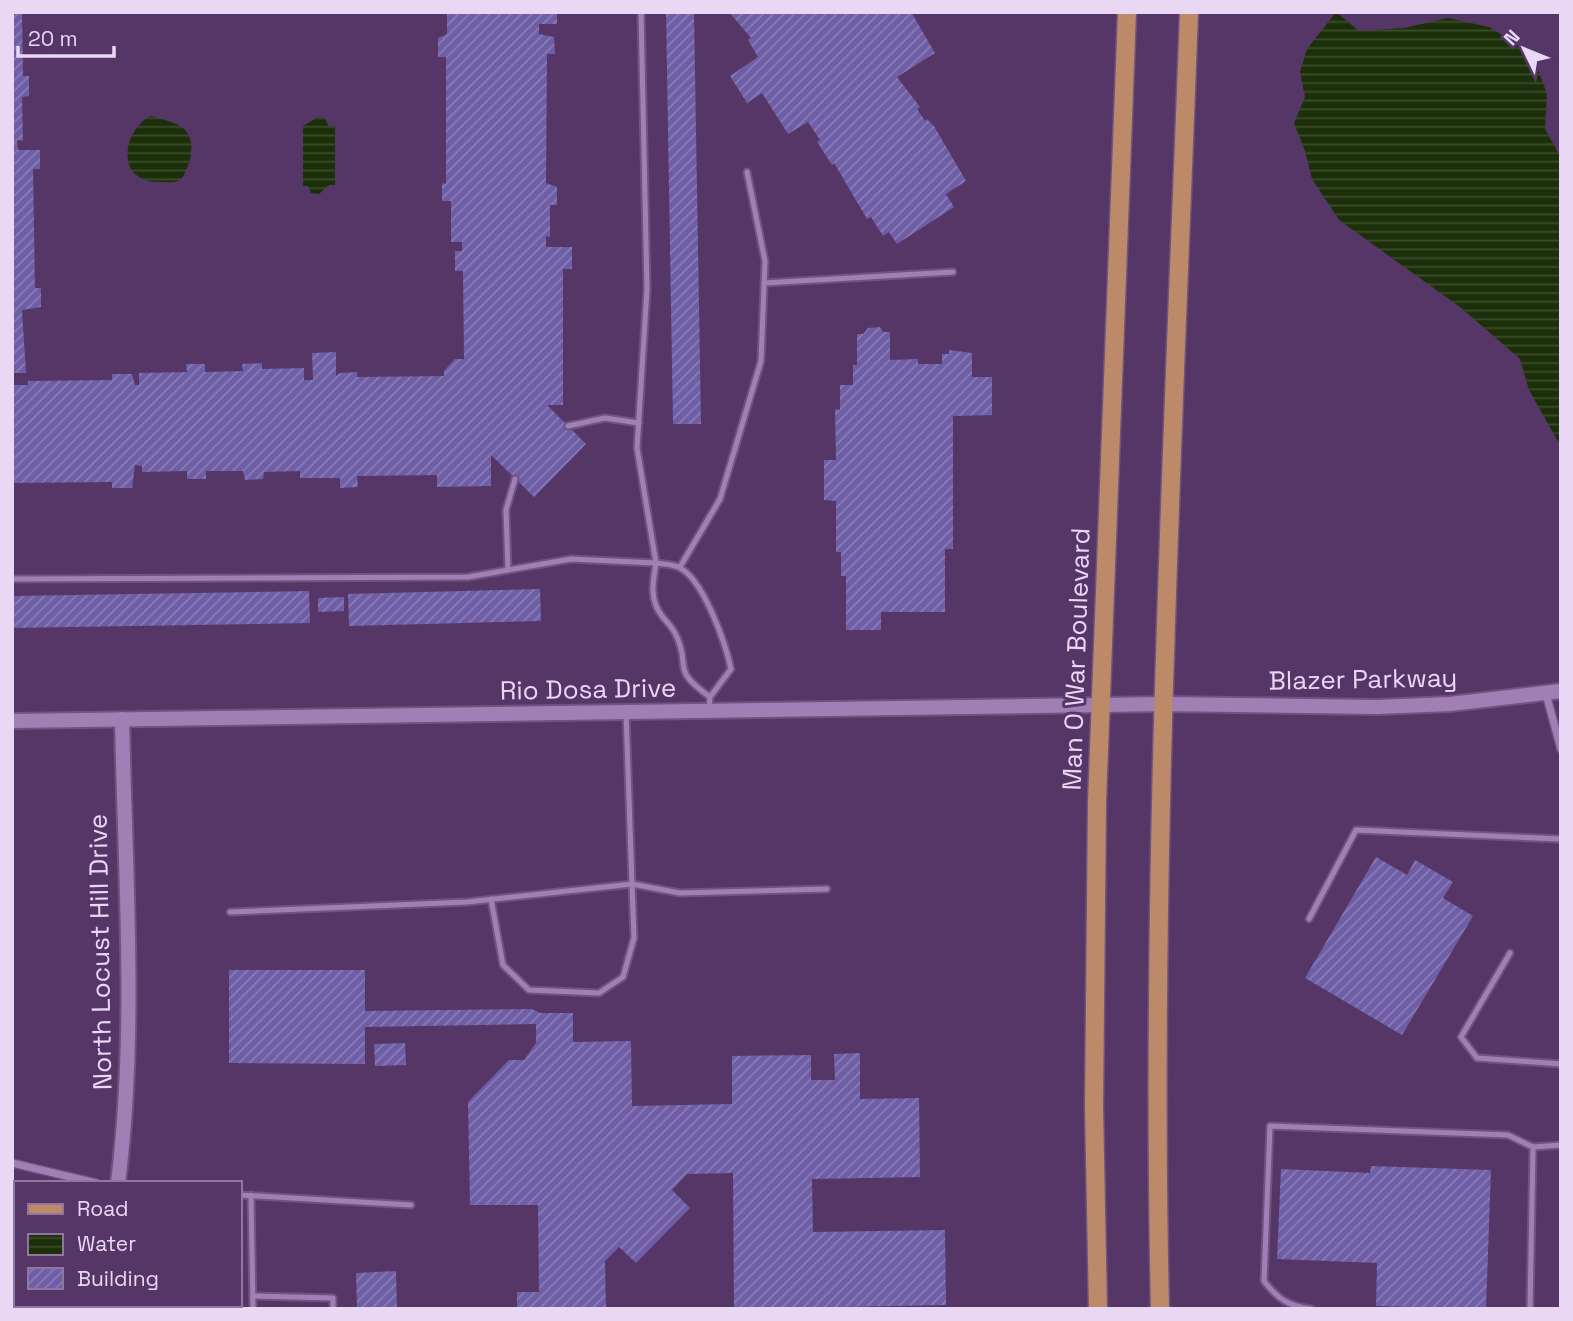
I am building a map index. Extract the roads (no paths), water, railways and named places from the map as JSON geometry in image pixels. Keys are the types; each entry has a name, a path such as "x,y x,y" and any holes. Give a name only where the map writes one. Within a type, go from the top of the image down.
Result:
{"main road":[{"name":"Man O War Boulevard","path":"1098,1309 1094,1093 1100,707 1126,12"},
{"path":"1160,1309 1158,1065 1165,704 1189,12"}],"street":[{"name":"Blazer Parkway","path":"1165,704 1377,707 1450,704 1553,693"},
{"path":"1553,693 1561,749"},
{"name":"Rio Dosa Drive","path":"12,721 1165,704"},
{"name":"North Locust Hill Drive","path":"118,1181 126,1120 128,1033 122,719"},
{"path":"12,1163 88,1181"}],"lane":[{"path":"641,12 647,289 637,448 656,563 651,590 659,612 675,633 683,657 682,670 688,682 710,697"},
{"path":"680,567 720,499 761,360 765,261 747,172"},
{"path":"764,283 953,272"},
{"path":"568,426 605,418 639,423"},
{"path":"508,570 506,510 515,479"},
{"path":"12,579 468,576 571,559 656,563 680,567 699,589 726,648 731,669 710,697 709,712"},
{"path":"491,899 503,965 529,990 600,993 623,978 634,938 626,713"},
{"path":"1309,919 1356,830 1561,839"},
{"path":"230,912 491,899 632,884 680,893 827,889"},
{"path":"1510,953 1461,1037 1477,1058 1561,1064"},
{"path":"1311,1309 1293,1306 1277,1298 1264,1281 1270,1126 1508,1135 1533,1147 1561,1145"},
{"path":"1530,1309 1533,1147"},
{"path":"242,1195 411,1205"},
{"path":"251,1195 253,1309"},
{"path":"253,1296 333,1298 333,1309"}],"water":[{"path":"1336,12 1359,31 1404,28 1448,18 1489,27 1532,53 1547,94 1545,129 1561,158 1561,447 1529,390 1520,359 1460,307 1339,220 1312,179 1294,123 1305,97 1300,72 1307,49"},
{"path":"150,116 177,124 188,133 191,140 190,160 179,181 146,180 130,166 129,145 133,134"},
{"path":"318,117 325,118 329,127 335,126 335,185 329,185 319,194 311,193 308,186 303,186 303,126"}]}
